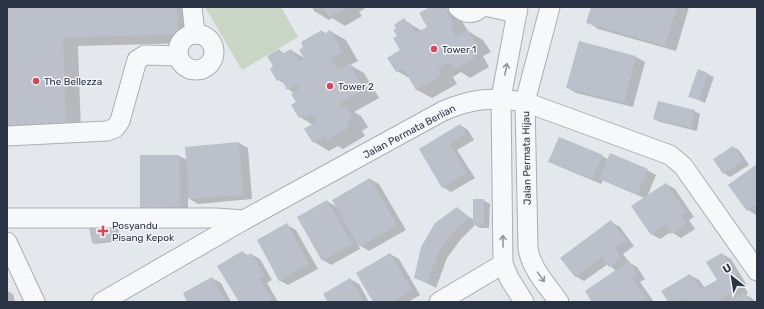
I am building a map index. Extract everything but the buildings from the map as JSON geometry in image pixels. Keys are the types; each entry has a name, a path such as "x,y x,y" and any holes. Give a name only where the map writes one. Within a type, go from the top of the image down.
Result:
{"street":[{"path":"192,7 195,34"},
{"path":"458,7 461,10 470,13 475,12 480,7"},
{"path":"489,7 518,10 500,98 503,264 508,278 524,302"},
{"name":"Jalan Permata Hijau","path":"550,7 525,102 528,248 529,257 534,268 559,302"},
{"path":"195,34 201,35 211,42 214,54 208,65 197,70 191,69 181,62 178,56 178,50 183,39 189,35 195,34"},
{"path":"7,136 107,132 115,128 120,121 137,60 145,55 178,56"},
{"name":"Jalan Permata Berlian","path":"102,302 244,220 443,111 472,101 500,98 525,102 670,155 683,166 755,262"},
{"path":"7,218 216,218 244,220"},
{"path":"7,242 35,302"},
{"path":"439,302 503,264"}],"green space":[{"path":"205,7 281,7 298,37 242,70"}],"place":[{"name":"Tower 1","path":"434,49"},
{"name":"The Bellezza","path":"36,81"},
{"name":"Tower 2","path":"330,86"},
{"name":"Posyandu Pisang Kepok","path":"103,231"}]}
